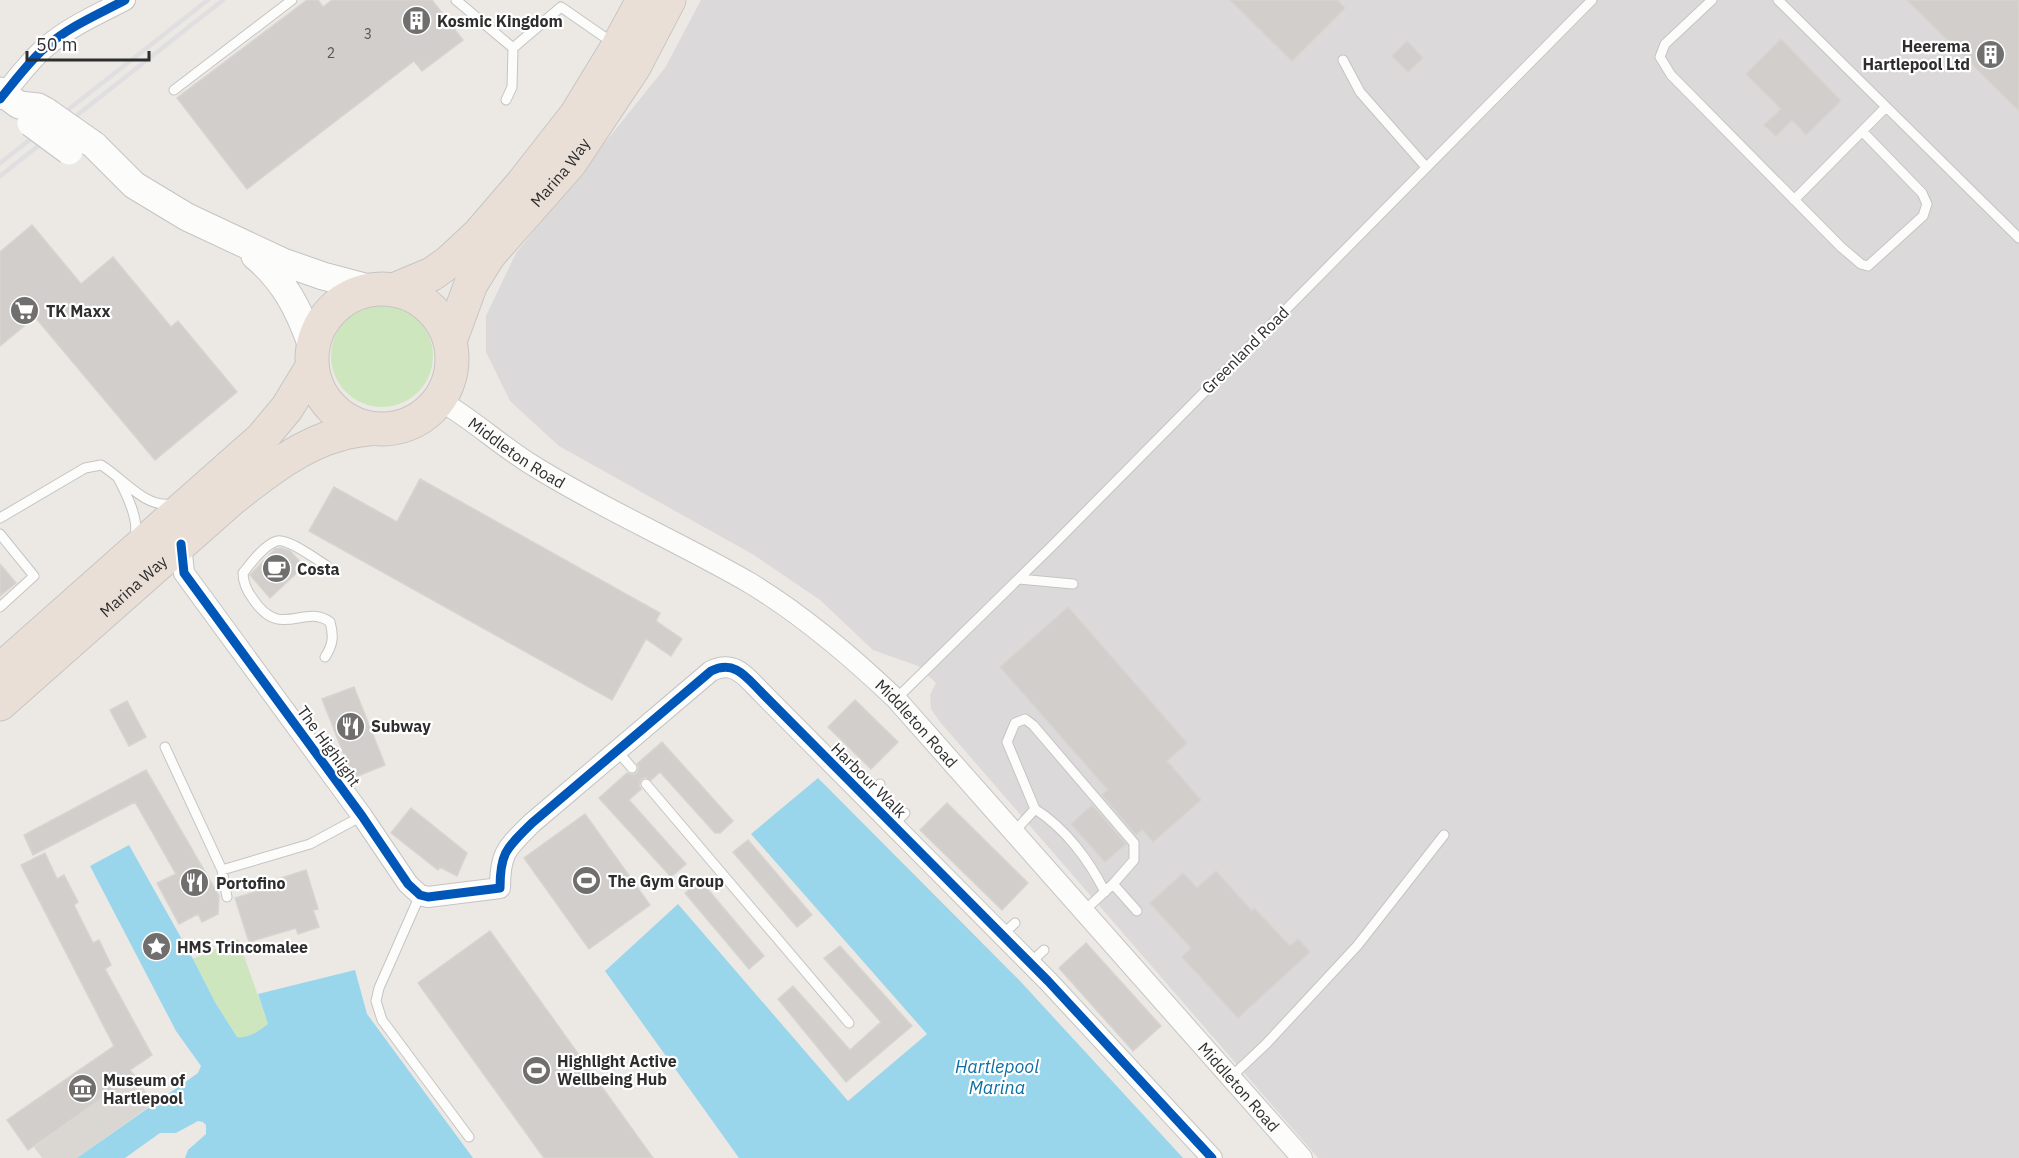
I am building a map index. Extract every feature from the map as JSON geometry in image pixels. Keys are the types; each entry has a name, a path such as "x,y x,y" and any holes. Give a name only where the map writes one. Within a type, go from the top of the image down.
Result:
{"highway":[{"name":"Marina Way","path":"383,290 432,274 449,262 479,234 576,115 643,0"},
{"name":"Marina Way","path":"450,341 471,284 489,255 570,163 634,67 669,0"},
{"path":"383,290 412,296 429,307 442,323 450,341 452,361 449,382 440,400 426,415 408,425 389,430 369,429 348,421 330,408 318,389 312,357 320,326 333,308 351,296 383,290"},
{"name":"Marina Way","path":"0,670 262,438 287,408 312,357"},
{"name":"Marina Way","path":"0,704 174,561 264,474 304,448 340,434 369,429"}],"main road":[{"path":"17,104 134,185 187,217 283,262 323,276 383,290"},
{"path":"241,244 285,286 303,322 312,357"}],"street":[{"path":"17,104 31,62 48,45 125,0"},
{"name":"Middleton Road","path":"440,400 536,468 750,583 806,621 863,668 896,699 1302,1158"},
{"name":"The Highlight","path":"174,561 362,816 408,884 420,895"},
{"name":"Harbour Walk","path":"420,895 434,897 500,888 502,857 532,823 711,671 720,667 731,667 743,674 873,791 1037,957 1212,1158"}],"lane":[{"path":"174,90 292,0"},
{"path":"456,0 513,48"},
{"name":"Greenland Road","path":"896,699 1019,579 1592,0"},
{"path":"1712,0 1665,44 1660,57 1671,75 1794,200 1856,261 1868,266 1923,216 1927,204 1922,193 1862,131"},
{"path":"1778,0 2019,238"},
{"path":"506,100 512,87 513,48 561,7 618,46"},
{"path":"1343,60 1360,92 1426,167"},
{"path":"1794,200 1886,107"},
{"path":"0,518 86,468 101,465 150,501 164,506 189,502"},
{"path":"115,474 131,502 136,533 124,560"},
{"path":"0,534 34,576 0,607"},
{"path":"325,657 332,646 330,622 315,616 281,620 268,617 258,608 248,591 243,581 243,573 251,562 277,541 285,541 327,566"},
{"path":"1019,579 1073,584"},
{"path":"1084,911 1105,892 1113,884 1134,860 1134,843 1034,725 1025,719 1016,723 1007,742 1035,809 1059,829 1077,849 1094,871 1105,892"},
{"path":"165,747 222,870 227,897"},
{"path":"618,752 632,768"},
{"path":"646,784 849,1023"},
{"path":"1014,832 1035,809"},
{"path":"222,870 310,844 362,816"},
{"path":"1231,1077 1266,1044 1357,946 1444,836"},
{"path":"1113,884 1137,911"},
{"path":"420,895 379,987 376,1001 382,1020 469,1137"}],"shaded area":[{"path":"701,0 2019,0 2019,1158 1318,1158 940,722 931,709 930,695 936,683 918,666 873,650 820,600 754,555 559,446 510,401 486,352 486,316 516,253 665,68"},
{"path":"134,1075 154,1103 77,1158 42,1158 34,1147"}],"green space":[{"path":"382,305 401,309 418,320 429,337 433,356 429,375 418,392 401,403 382,407 363,403 346,392 335,375 331,356 335,337 346,320 363,309"},
{"path":"238,939 268,1024 246,1037 237,1037 215,1002 193,959"}],"water":[{"name":"Hartlepool Marina","path":"818,778 1020,981 1183,1158 739,1158 605,971 678,904 848,1101 927,1034 751,834"},
{"path":"129,845 215,1002 237,1037 249,1036 268,1024 258,994 355,970 367,1014 473,1158 185,1158 188,1150 206,1134 206,1125 198,1121 176,1133 160,1133 125,1158 77,1158 198,1073 201,1066 176,1031 90,866"}],"building":[{"path":"307,0 318,0 323,7 332,0 432,0 463,40 422,71 414,61 247,189 177,98"},
{"path":"1230,0 1337,0 1345,8 1292,61"},
{"name":"Heerema Hartlepool Ltd","path":"1907,0 2019,0 2019,111"},
{"path":"1781,39 1841,101 1806,135 1792,120 1776,136 1764,125 1781,109 1746,74"},
{"path":"1407,41 1423,58 1408,72 1392,56"},
{"path":"32,225 81,284 113,257 171,327 178,321 237,392 155,460 35,317 0,346 0,252"},
{"path":"420,479 660,613 656,621 682,639 671,656 646,639 612,700 309,531 334,487 397,522"},
{"path":"275,549 290,551 304,566 270,598 250,575"},
{"path":"0,564 16,583 0,596"},
{"path":"1068,607 1187,743 1167,761 1201,800 1153,842 1142,829 1136,835 1102,795 1108,790 1000,667"},
{"path":"354,687 385,765 353,778 322,699"},
{"path":"855,700 898,742 871,769 828,727"},
{"path":"127,701 146,737 129,746 110,710"},
{"path":"662,742 733,821 720,833 715,833 660,772 651,780 645,777 641,779 639,785 641,789 629,800 686,864 671,877 599,798 627,773 633,775 637,773 639,767 637,764"},
{"path":"146,770 219,896 218,914 202,922 198,914 179,924 157,883 176,874 135,802 33,855 24,835"},
{"path":"947,803 1028,883 1002,910 920,830"},
{"path":"1092,805 1126,844 1105,862 1071,824"},
{"path":"411,808 467,853 457,876 440,867 438,870 391,833"},
{"name":"The Gym Group","path":"585,814 650,905 589,949 524,858"},
{"path":"748,840 812,915 797,927 733,852"},
{"path":"45,853 57,879 64,875 78,902 74,905 93,943 99,940 111,965 105,969 152,1055 130,1070 134,1075 28,1150 7,1120 114,1046 21,865"},
{"path":"306,870 318,909 313,910 319,927 298,934 296,928 249,942 235,898 274,886 272,881"},
{"path":"1216,871 1252,911 1254,908 1290,946 1298,939 1310,952 1238,1018 1182,957 1191,948 1150,903 1183,873 1197,888"},
{"path":"700,880 764,956 749,969 685,893"},
{"name":"Highlight Active Wellbeing Hub","path":"490,931 653,1158 544,1158 418,983"},
{"path":"1086,943 1161,1026 1133,1051 1059,968"},
{"path":"840,946 912,1026 846,1082 778,999 793,986 850,1050 881,1022 824,958"}],"railway":[{"path":"0,163 208,0"},
{"path":"0,176 223,0"}],"cycle path":[{"path":"0,99 22,71 47,46 65,32 125,0"},
{"path":"181,544 184,573 362,816 408,884 420,895 428,897 500,888 501,866 507,851 532,823 711,671 727,667 734,669 751,682 1048,981 1212,1158"}],"place":[{"name":"Kosmic Kingdom","path":"416,21"},
{"name":"Heerema Hartlepool Ltd","path":"1991,55"},
{"name":"TK Maxx","path":"25,311"},
{"name":"Costa","path":"276,569"},
{"name":"Subway","path":"350,726"},
{"name":"The Gym Group","path":"587,881"},
{"name":"Portofino","path":"195,883"},
{"name":"HMS Trincomalee","path":"156,947"},
{"name":"Highlight Active Wellbeing Hub","path":"536,1070"},
{"name":"Museum of Hartlepool","path":"82,1089"}]}
